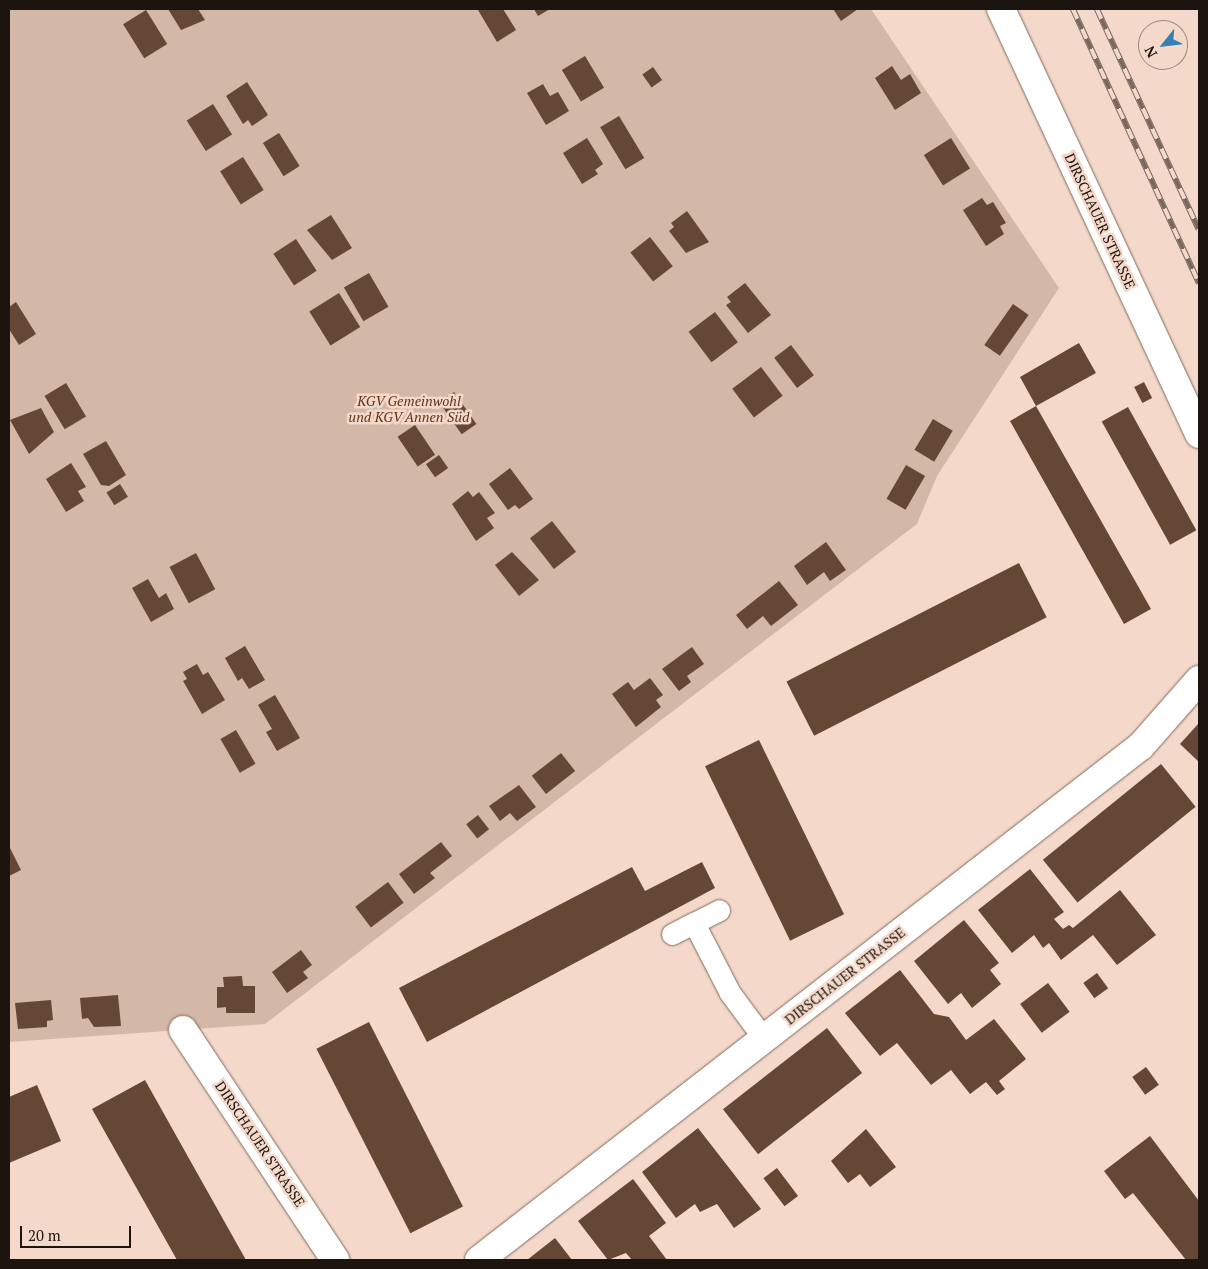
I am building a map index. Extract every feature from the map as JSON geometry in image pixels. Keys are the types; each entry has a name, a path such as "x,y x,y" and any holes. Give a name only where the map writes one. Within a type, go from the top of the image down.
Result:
{"street":[{"name":"DIRSCHAUER STRASSE","path":"1001,9 1199,434"},
{"name":"DIRSCHAUER STRASSE","path":"479,1260 1141,746 1199,680"},
{"name":"DIRSCHAUER STRASSE","path":"183,1030 335,1260"}],"lane":[{"path":"672,934 720,910"},
{"path":"694,923 730,993 764,1039"}],"green space":[{"name":"KGV Gemeinwohl und KGV Annen Süd","path":"9,9 871,9 1059,288 937,476 917,524 265,1024 9,1042"}],"building":[{"path":"168,9 198,9 205,20 181,30"},
{"path":"503,9 516,30 497,42 478,10"},
{"path":"534,9 550,9 538,16"},
{"path":"833,9 858,9 841,21"},
{"path":"146,10 167,44 144,58 123,24"},
{"path":"585,56 604,88 581,102 562,70"},
{"path":"892,66 901,80 910,74 921,93 895,110 875,78"},
{"path":"653,67 662,80 652,88 642,74"},
{"path":"247,82 268,115 252,126 248,120 243,124 226,96"},
{"path":"543,84 550,96 558,92 569,111 546,125 527,93"},
{"path":"213,104 232,135 206,151 187,120"},
{"path":"619,116 644,158 625,169 600,127"},
{"path":"279,133 300,166 284,176 263,143"},
{"path":"587,138 603,164 595,170 598,174 582,184 563,153"},
{"path":"951,138 970,169 943,185 924,155"},
{"path":"243,157 264,190 241,204 220,171"},
{"path":"982,198 987,205 993,202 1006,223 1000,226 1004,234 986,246 963,210"},
{"path":"687,211 709,242 686,253 669,231 674,227 671,223"},
{"path":"331,215 352,248 332,260 307,230"},
{"path":"650,237 673,266 653,282 630,252"},
{"path":"296,239 317,271 294,286 273,254"},
{"path":"369,273 388,307 363,321 344,288"},
{"path":"745,283 771,315 748,333 726,305 731,302 727,297"},
{"path":"339,293 360,327 331,345 309,312"},
{"path":"16,302 36,334 19,345 9,329 9,307"},
{"path":"1013,304 1029,315 1000,356 984,345"},
{"path":"715,312 738,342 712,362 689,332"},
{"path":"1079,343 1096,373 1036,406 1020,377"},
{"path":"791,345 814,375 797,388 774,358"},
{"path":"761,367 783,396 754,417 732,389"},
{"path":"1144,382 1152,398 1142,403 1134,387"},
{"path":"66,383 86,416 65,429 45,396"},
{"path":"454,392 476,424 462,434 439,402"},
{"path":"1036,406 1151,609 1124,624 1010,421"},
{"path":"1128,407 1196,530 1170,545 1102,422"},
{"path":"41,408 54,432 29,454 10,420"},
{"path":"933,419 953,431 934,462 914,450"},
{"path":"415,425 435,455 418,467 398,437"},
{"path":"106,441 126,475 109,486 101,485 83,454"},
{"path":"439,455 448,468 435,477 426,464"},
{"path":"71,463 86,487 78,491 84,501 66,512 46,479"},
{"path":"906,465 925,476 906,510 886,499"},
{"path":"510,468 533,499 519,509 515,505 508,510 489,484"},
{"path":"120,484 128,497 114,505 106,492"},
{"path":"468,491 473,497 479,492 495,513 487,518 494,528 476,541 452,504"},
{"path":"552,521 576,552 554,569 530,538"},
{"path":"826,542 846,570 830,581 824,572 807,585 794,566"},
{"path":"512,552 539,580 519,596 495,565"},
{"path":"196,553 215,589 189,603 170,567"},
{"path":"1019,563 1047,617 814,736 786,681"},
{"path":"148,579 159,598 166,593 174,609 151,622 132,588"},
{"path":"779,581 798,605 771,626 763,616 747,629 736,615"},
{"path":"245,646 265,680 249,689 242,678 238,681 225,658"},
{"path":"692,647 704,664 687,676 691,682 679,691 662,669"},
{"path":"197,664 203,675 208,672 225,700 202,714 183,681 187,679 183,672"},
{"path":"650,678 663,695 656,700 661,707 636,727 612,694 628,682 634,690"},
{"path":"275,695 300,738 277,751 266,732 272,729 258,705"},
{"path":"1199,723 1199,762 1180,744"},
{"path":"236,730 256,764 240,773 220,739"},
{"path":"759,740 844,914 790,941 705,766"},
{"path":"561,753 575,771 546,794 532,776"},
{"path":"1161,764 1196,807 1077,902 1043,860"},
{"path":"519,785 536,807 517,821 510,813 500,821 489,806"},
{"path":"478,815 489,829 477,838 466,824"},
{"path":"441,842 452,856 430,873 435,878 414,894 399,874"},
{"path":"9,846 21,870 9,876"},
{"path":"702,862 715,888 427,1042 399,988 632,867 645,891"},
{"path":"1030,869 1064,912 1054,919 1063,929 1069,925 1073,928 1120,890 1156,935 1117,965 1093,935 1061,960 1049,943 1043,948 1034,935 1012,953 978,910"},
{"path":"388,882 404,903 371,927 355,907"},
{"path":"964,920 999,963 990,970 1001,984 972,1008 961,993 948,1004 914,961"},
{"path":"301,950 312,965 303,972 308,978 287,993 272,972"},
{"path":"900,970 934,1014 949,1017 966,1040 994,1019 1026,1059 999,1081 1005,1089 997,1095 986,1082 970,1094 951,1070 931,1085 897,1043 880,1056 845,1013"},
{"path":"1097,973 1108,988 1094,998 1083,983"},
{"path":"242,976 243,986 255,986 255,1013 226,1013 226,1007 217,1008 217,987 224,987 223,977"},
{"path":"1048,983 1070,1012 1042,1033 1020,1004"},
{"path":"118,995 121,1026 94,1027 88,1018 82,1019 80,998"},
{"path":"51,1000 53,1020 47,1021 47,1027 18,1029 15,1003"},
{"path":"369,1022 463,1206 410,1233 316,1049"},
{"path":"827,1028 862,1073 758,1154 723,1109"},
{"path":"1146,1067 1159,1085 1145,1095 1132,1077"},
{"path":"145,1080 246,1260 177,1260 92,1109"},
{"path":"37,1085 61,1141 9,1163 9,1097"},
{"path":"698,1128 761,1209 734,1228 717,1204 700,1212 695,1204 676,1218 642,1172"},
{"path":"866,1129 896,1167 870,1187 860,1174 848,1183 831,1161"},
{"path":"1150,1136 1199,1201 1199,1260 1186,1260 1133,1193 1125,1199 1104,1171"},
{"path":"777,1168 798,1196 784,1206 763,1178"},
{"path":"633,1179 666,1223 649,1236 667,1260 632,1260 626,1253 608,1260 578,1221"},
{"path":"555,1238 572,1260 527,1260"}],"railway":[{"path":"1073,9 1199,283"},
{"path":"1097,9 1199,230"}]}
